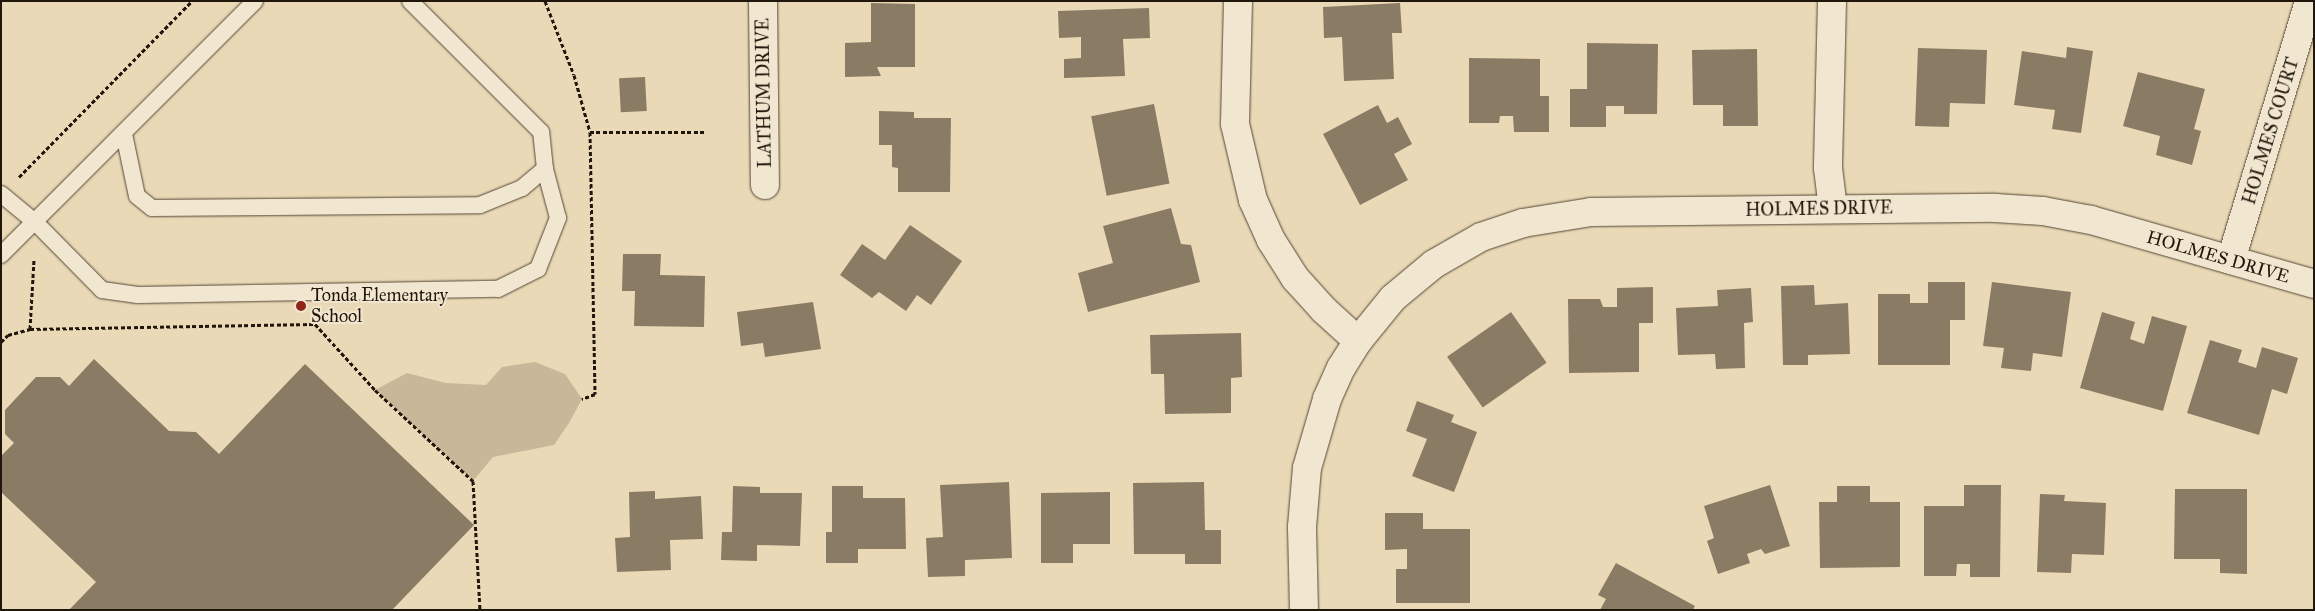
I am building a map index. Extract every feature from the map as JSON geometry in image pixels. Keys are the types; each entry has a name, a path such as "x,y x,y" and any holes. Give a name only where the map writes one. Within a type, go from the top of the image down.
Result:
{"street":[{"name":"LATHUM DRIVE","path":"763,1 765,185"},
{"path":"1238,1 1235,124 1253,200 1271,240 1295,278 1324,310 1358,341"},
{"path":"1832,1 1828,168 1833,209"},
{"name":"HOLMES COURT","path":"2231,260 2309,1"},
{"name":"HOLMES DRIVE","path":"1304,610 1302,527 1307,468 1327,399 1358,341 1393,298 1434,264 1480,237 1523,223 1591,212 1833,209 2043,211 2091,220 2314,284"}],"lane":[{"path":"1,256 36,223 255,1"},
{"path":"1,194 36,223 102,290 138,295 498,289 538,269 558,218 545,170 540,132 410,1"},
{"path":"124,134 137,196 152,208 480,205 522,188 545,170"}],"path":[{"path":"18,178 192,1"},
{"path":"545,1 574,76 590,132 595,394 582,399"},
{"path":"590,132 704,132"},
{"path":"30,329 34,260"},
{"path":"1,342 8,335 30,329 315,324 375,390 473,481 480,610"}],"shaded area":[{"path":"535,362 565,374 582,399 554,445 493,457 473,481 375,390 407,373 446,383 486,385 502,367"}],"building":[{"path":"871,3 915,4 915,67 877,67 881,76 845,77 845,43 871,42"},
{"path":"1400,3 1402,33 1392,33 1394,79 1344,81 1342,37 1324,38 1323,7"},
{"path":"1149,8 1150,38 1123,39 1125,76 1064,78 1064,59 1081,58 1081,37 1059,38 1058,11"},
{"path":"1587,43 1658,44 1657,114 1624,114 1624,106 1606,106 1606,127 1570,127 1570,89 1587,89"},
{"path":"2067,47 2093,51 2081,133 2052,129 2055,110 2014,105 2022,51 2066,58"},
{"path":"1918,48 1987,50 1985,104 1950,103 1949,127 1915,126"},
{"path":"1757,49 1758,126 1723,126 1723,105 1693,105 1692,50"},
{"path":"1469,58 1540,59 1540,96 1549,96 1549,132 1514,132 1513,116 1500,116 1499,123 1469,123"},
{"path":"2138,72 2205,89 2194,129 2201,131 2192,165 2156,155 2160,136 2123,126"},
{"path":"645,77 647,111 621,112 619,78"},
{"path":"1154,104 1169,184 1107,196 1091,116"},
{"path":"1378,105 1387,123 1398,117 1412,144 1394,154 1408,180 1360,205 1323,134"},
{"path":"879,111 914,112 914,118 951,118 950,192 898,192 898,168 892,167 892,145 879,145"},
{"path":"1171,208 1181,244 1191,245 1200,282 1088,312 1078,273 1113,263 1103,226"},
{"path":"910,225 962,261 931,305 917,295 906,311 879,292 872,298 840,275 862,244 885,260"},
{"path":"623,254 661,254 660,275 705,276 704,327 634,326 635,291 622,291"},
{"path":"1928,282 1965,282 1965,320 1950,320 1950,365 1878,365 1878,294 1910,294 1910,303 1928,303"},
{"path":"1992,282 2071,292 2062,357 2033,353 2031,371 2001,368 2004,348 1983,346"},
{"path":"1814,285 1815,305 1848,303 1850,354 1808,355 1808,365 1783,365 1781,286"},
{"path":"1653,287 1653,323 1639,323 1639,372 1569,373 1568,299 1600,299 1603,307 1617,307 1617,288"},
{"path":"1751,288 1753,322 1744,323 1745,368 1716,369 1715,354 1678,355 1676,308 1718,306 1717,290"},
{"path":"813,302 821,349 765,357 763,343 741,346 737,312"},
{"path":"1511,312 1547,363 1483,408 1447,357"},
{"path":"2102,312 2135,322 2130,339 2144,344 2152,316 2187,326 2163,411 2080,388"},
{"path":"1241,333 1242,377 1231,378 1231,413 1165,414 1164,374 1151,374 1150,335"},
{"path":"2210,340 2242,350 2238,362 2256,368 2262,347 2298,358 2287,394 2272,389 2259,435 2187,413"},
{"path":"94,359 169,431 196,432 219,454 305,364 474,525 392,610 69,610 96,582 1,492 1,456 14,443 5,434 5,410 36,377 60,377 69,386"},
{"path":"1417,401 1454,415 1451,422 1477,432 1454,492 1412,476 1427,439 1406,431"},
{"path":"1009,482 1012,558 965,560 965,576 928,577 926,538 943,537 940,485"},
{"path":"1204,482 1205,530 1221,530 1221,564 1185,564 1185,554 1134,554 1133,483"},
{"path":"1770,485 1790,546 1765,554 1761,549 1747,554 1750,563 1718,574 1707,541 1714,538 1704,506"},
{"path":"1964,485 2001,485 2000,577 1970,577 1970,564 1957,564 1956,576 1924,576 1924,506 1964,506"},
{"path":"733,486 760,487 760,493 802,493 800,546 757,545 757,561 721,560 722,532 732,532"},
{"path":"832,486 863,486 863,498 905,498 906,549 858,549 858,563 826,563 826,532 832,532"},
{"path":"1837,486 1870,486 1870,502 1900,502 1900,567 1820,568 1819,502 1837,502"},
{"path":"2175,489 2247,489 2247,574 2220,573 2220,559 2174,559"},
{"path":"655,491 655,499 701,496 703,539 670,540 671,570 617,572 615,538 630,537 629,492"},
{"path":"1110,492 1110,544 1073,544 1073,563 1041,563 1041,493"},
{"path":"2040,494 2065,495 2064,501 2106,503 2104,555 2072,554 2071,573 2037,572"},
{"path":"1385,513 1423,513 1423,529 1470,529 1470,603 1396,603 1396,569 1407,569 1407,549 1385,550"},
{"path":"1616,563 1695,606 1693,610 1600,610 1606,599 1598,595"}],"place":[{"name":"Tonda Elementary School","path":"301,306"}]}
